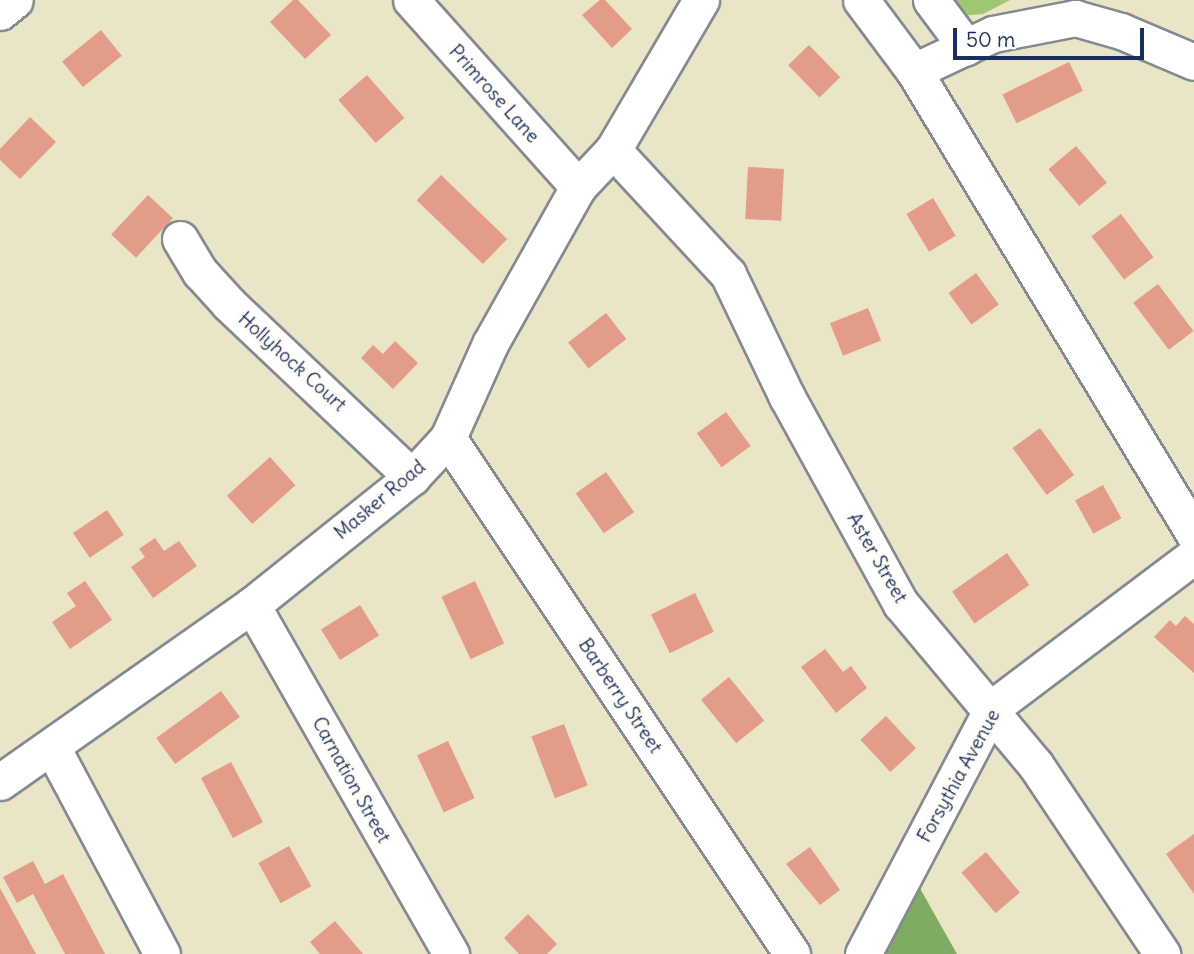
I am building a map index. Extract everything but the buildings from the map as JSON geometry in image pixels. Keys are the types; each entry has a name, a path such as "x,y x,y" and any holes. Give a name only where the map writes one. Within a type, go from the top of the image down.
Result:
{"street":[{"path":"0,12 15,0"},
{"name":"Primrose Lane","path":"411,0 578,187"},
{"name":"Masker Road","path":"0,782 252,605 412,477 449,438 490,344 578,187 613,150 701,0"},
{"path":"861,0 914,71 1194,534"},
{"path":"931,0 966,47"},
{"path":"914,71 993,34 1074,18 1121,31 1194,62"},
{"name":"Aster Street","path":"613,150 728,274 787,397 901,604 992,708 1162,954"},
{"name":"Hollyhock Court","path":"180,239 200,272 229,304 412,477"},
{"name":"Barberry Street","path":"449,438 792,954"},
{"name":"Forsythia Avenue","path":"863,954 992,708 1194,555"},
{"name":"Carnation Street","path":"252,605 451,954"},
{"path":"52,747 162,954"}],"green space":[{"path":"950,0 1010,0 983,14 959,16"},
{"path":"904,860 957,954 859,954"}]}
